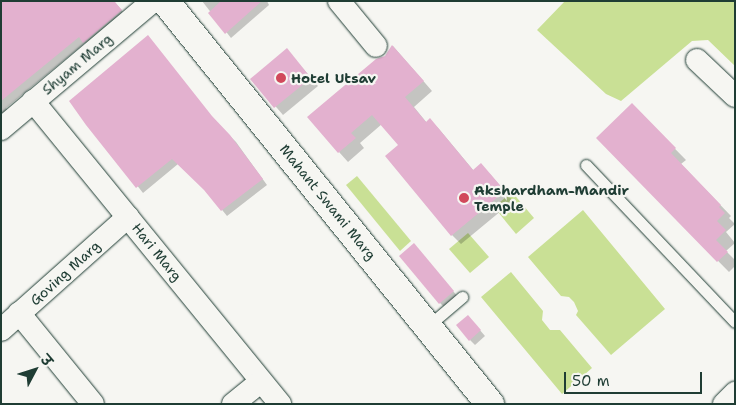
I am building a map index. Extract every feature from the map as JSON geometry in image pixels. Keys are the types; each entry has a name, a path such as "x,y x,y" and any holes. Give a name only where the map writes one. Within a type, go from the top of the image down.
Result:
{"street":[{"name":"Shyam Marg","path":"1,129 153,1"},
{"name":"Mahant Swami Marg","path":"165,1 490,404"},
{"path":"339,1 376,46"},
{"path":"697,60 735,96"},
{"name":"Hari Marg","path":"33,101 280,404"},
{"name":"Goving Marg","path":"1,330 128,217"},
{"path":"20,313 93,404"},
{"path":"233,404 261,381"},
{"path":"724,404 735,393"}],"lane":[{"path":"586,165 735,322"},
{"path":"428,326 462,297"}],"green space":[{"path":"565,1 735,1 735,66 708,40 692,41 621,101 606,94 537,30"},
{"path":"357,176 411,241 400,251 346,185"},
{"path":"512,192 534,218 516,234 494,207"},
{"path":"583,210 665,309 611,355 576,315 578,311 574,302 569,297 561,296 528,257"},
{"path":"468,233 489,257 470,273 449,249"},
{"path":"511,272 543,311 542,320 550,330 560,330 592,368 562,394 481,297"}],"building":[{"path":"1,1 114,1 122,10 83,43 79,37 1,101"},
{"path":"221,1 262,1 225,34 208,13"},
{"path":"148,35 212,116 230,135 263,179 221,211 204,190 172,159 136,188 69,101"},
{"path":"392,45 424,81 405,97 426,122 430,118 473,170 481,163 505,191 451,236 385,156 398,145 372,115 351,133 356,138 338,153 307,117 376,59 385,56"},
{"name":"Hotel Utsav","path":"287,48 311,78 274,108 250,79"},
{"path":"632,103 676,148 671,153 721,205 719,207 725,213 717,221 726,230 716,240 728,252 717,262 596,138"},
{"path":"414,243 454,291 439,304 399,256"},
{"path":"468,315 481,330 469,341 456,325"}],"place":[{"name":"Hotel Utsav","path":"281,78"},
{"name":"Akshardham-Mandir Temple","path":"464,198"}]}
